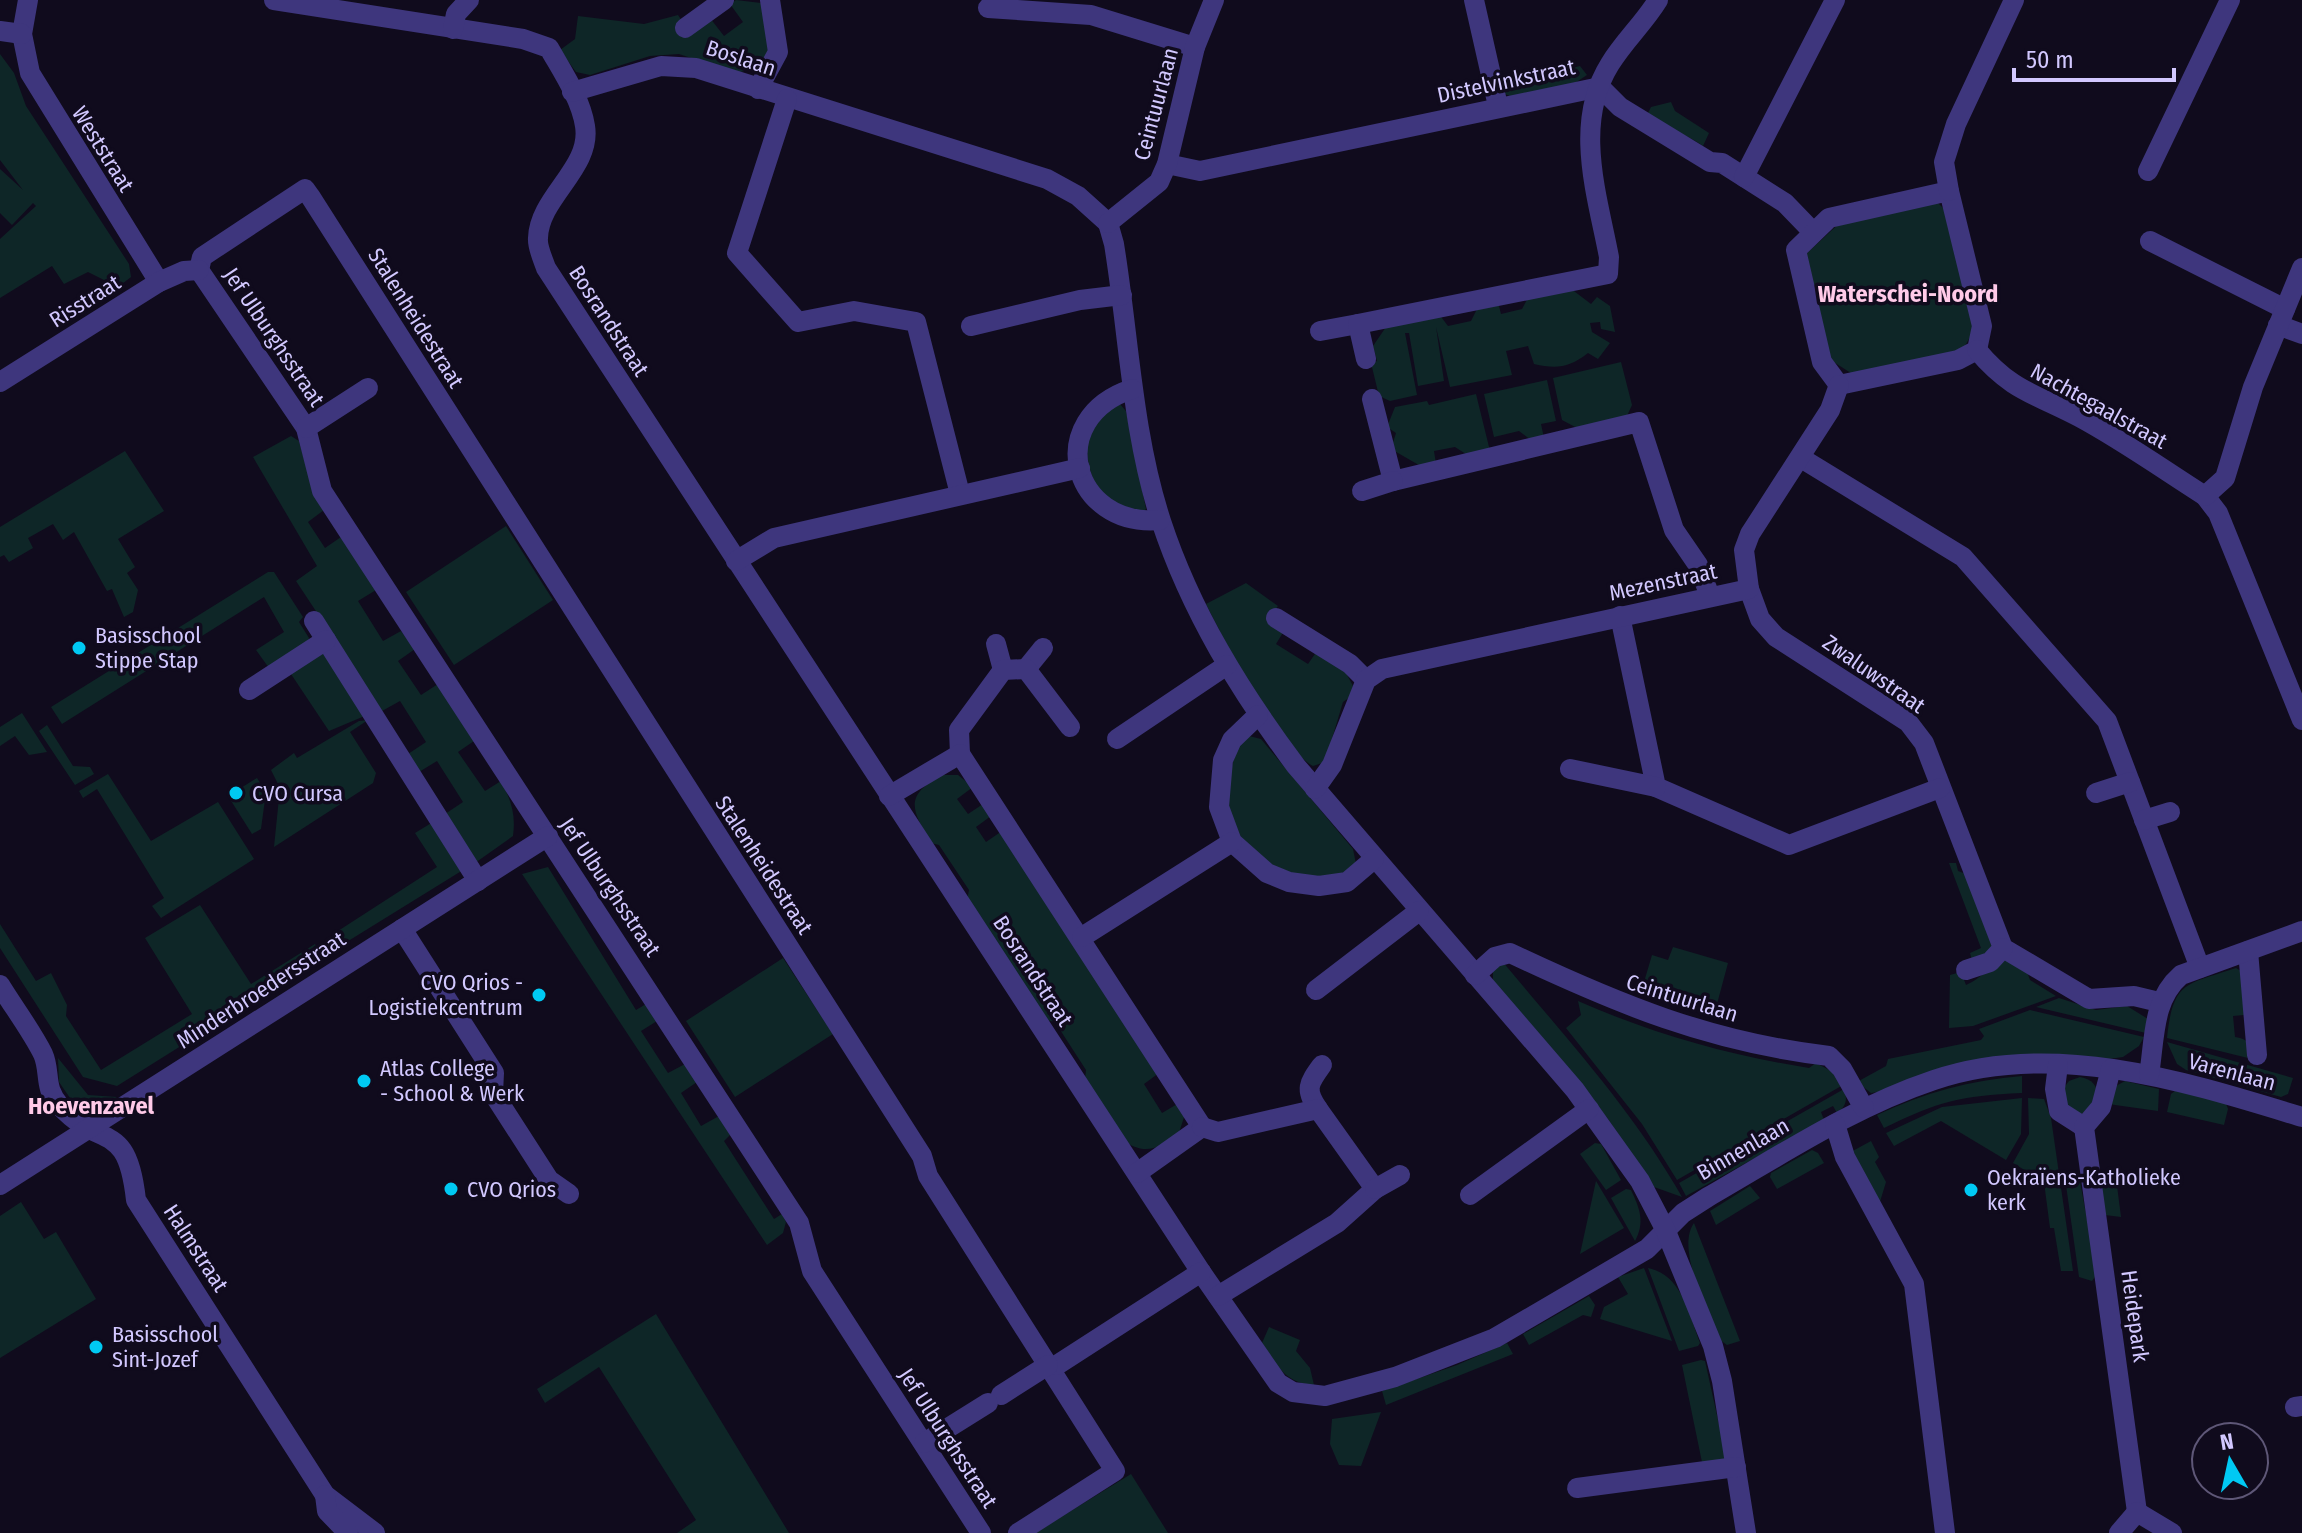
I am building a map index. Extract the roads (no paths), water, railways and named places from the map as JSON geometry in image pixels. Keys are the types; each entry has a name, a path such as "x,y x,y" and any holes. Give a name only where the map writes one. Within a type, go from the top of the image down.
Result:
{"street":[{"name":"Weststraat","path":"28,0 22,34 30,73 159,282"},
{"path":"274,0 364,9 453,29 523,39 549,48 572,92"},
{"path":"453,29 456,14 469,0"},
{"path":"685,28 724,0"},
{"path":"758,89 778,52 770,0"},
{"name":"Ceintuurlaan","path":"1108,223 1159,182 1167,164 1195,47 1214,0"},
{"path":"1474,0 1498,106"},
{"path":"1320,331 1608,274 1609,257 1588,143 1600,87 1610,64 1644,24 1658,0"},
{"path":"1744,177 1835,0"},
{"path":"1949,191 1829,218 1796,250 1822,362 1839,385 1958,360 1977,350 1982,326 1944,162 1956,124 2014,0"},
{"path":"2148,171 2230,0"},
{"path":"988,8 1091,15 1195,47"},
{"path":"0,31 22,34"},
{"name":"Boslaan","path":"572,92 664,65 696,68 1047,179 1078,196 1108,223"},
{"name":"Distelvinkstraat","path":"1167,164 1200,171 1600,87 1620,107 1710,162 1722,163 1785,203 1813,232"},
{"name":"Bosrandstraat","path":"572,92 586,127 585,142 543,217 537,240 546,268 1201,1272 1278,1383 1293,1392 1325,1396"},
{"path":"787,99 737,253 798,322 854,311 916,322 960,494"},
{"name":"Stalenheidestraat","path":"199,270 202,257 305,189 914,1144 928,1176 1053,1365 1115,1471 1018,1533"},
{"path":"1108,223 1122,295 1132,389 1160,520 1203,625 1258,715 1315,789 1589,1109 1637,1177 1665,1229 1713,1346 1746,1533"},
{"path":"2150,241 2282,317 2302,334"},
{"path":"2205,496 2225,478 2253,387 2302,268"},
{"name":"Risstraat","path":"0,382 159,282 184,271 199,270"},
{"name":"Jef Ulburghsstraat","path":"199,270 306,428 322,491 799,1223 812,1271 981,1533"},
{"path":"971,326 1080,300 1122,295"},
{"path":"1358,324 1366,359"},
{"name":"Nachtegaalstraat","path":"1977,350 1999,376 2035,399 2079,417 2205,496 2218,513 2302,720"},
{"name":"Mezenstraat","path":"1366,680 1394,665 1749,589 1744,550 1750,534 1830,410 1839,385"},
{"path":"306,428 368,388"},
{"path":"1132,389 1109,396 1091,411 1082,427 1078,447 1080,468 1103,509 1126,520 1160,520"},
{"path":"1372,399 1393,481"},
{"path":"1362,491 1639,422 1674,530 1698,565 1710,596"},
{"path":"1801,458 1963,557 2107,721 2200,968"},
{"path":"736,561 774,538 1080,468"},
{"name":"Zwaluwstraat","path":"1749,589 1760,619 1776,637 1908,722 1924,743 2003,948"},
{"path":"1620,616 1656,787"},
{"path":"1276,618 1350,664 1366,680 1332,765 1315,789"},
{"path":"314,621 478,881"},
{"path":"249,690 326,640"},
{"path":"996,644 1003,670"},
{"path":"1003,670 1026,669 1043,648"},
{"path":"1117,739 1227,665"},
{"path":"1026,669 1070,727"},
{"path":"1003,670 959,730 960,754 1082,937 1202,1127 1218,1132 1318,1109"},
{"path":"1258,715 1232,740 1223,760 1219,807 1232,842 1267,873 1289,882 1319,886 1347,882 1374,859"},
{"path":"889,796 960,754"},
{"path":"1570,769 1656,787 1789,845 1940,788"},
{"path":"2096,793 2130,782"},
{"path":"2144,820 2170,812"},
{"name":"Minderbroedersstraat","path":"0,1185 548,836"},
{"path":"1082,937 1232,842"},
{"path":"1316,990 1419,911"},
{"path":"402,929 494,1073 493,1093 549,1180 569,1194"},
{"path":"2149,1075 2159,1002 2167,987 2181,975 2302,931"},
{"path":"1966,970 1990,962 2003,948 2089,999 2134,996 2159,1002"},
{"path":"2248,951 2257,1055"},
{"name":"Ceintuurlaan","path":"1475,975 1495,957 1510,953 1609,1000 1677,1025 1829,1056 1842,1069 1864,1108"},
{"name":"Halmstraat","path":"0,985 45,1057 46,1083 59,1106 89,1128 112,1136 123,1151 133,1168 136,1200 325,1495 375,1533"},
{"path":"1322,1065 1307,1085 1307,1094 1318,1109 1352,1138 1375,1189"},
{"path":"2058,1065 2055,1089 2059,1111 2084,1127 2101,1107 2111,1069"},
{"name":"Binnenlaan","path":"1325,1396 1395,1377 1495,1338 1647,1249 1665,1229 1708,1197 1864,1108 1935,1079 1974,1070 2058,1065 2149,1075"},
{"name":"Varenlaan","path":"2149,1075 2234,1095 2302,1117"},
{"path":"1470,1195 1589,1109"},
{"path":"1835,1124 1845,1157 1914,1284 1945,1533"},
{"path":"1137,1173 1202,1127"},
{"name":"Heidepark","path":"2084,1127 2137,1512"},
{"path":"1218,1296 1337,1223 1375,1189 1400,1175"},
{"path":"924,1443 1201,1272"},
{"path":"1577,1488 1736,1467"},
{"path":"325,1495 327,1511 348,1533"},
{"path":"2119,1533 2137,1512 2172,1533"}],"place":[{"name":"Basisschool Stippe Stap","path":"79,648"},
{"name":"CVO Cursa","path":"236,793"},
{"name":"CVO Qrios - Logistiekcentrum","path":"539,995"},
{"name":"Atlas College - School & Werk","path":"364,1081"},
{"name":"CVO Qrios","path":"451,1189"},
{"name":"Oekraïens-Katholieke kerk","path":"1971,1190"},
{"name":"Basisschool Sint-Jozef","path":"96,1347"}],"district":[{"name":"Waterschei-Noord","path":"1908,294"},
{"name":"Hoevenzavel","path":"91,1106"}]}
